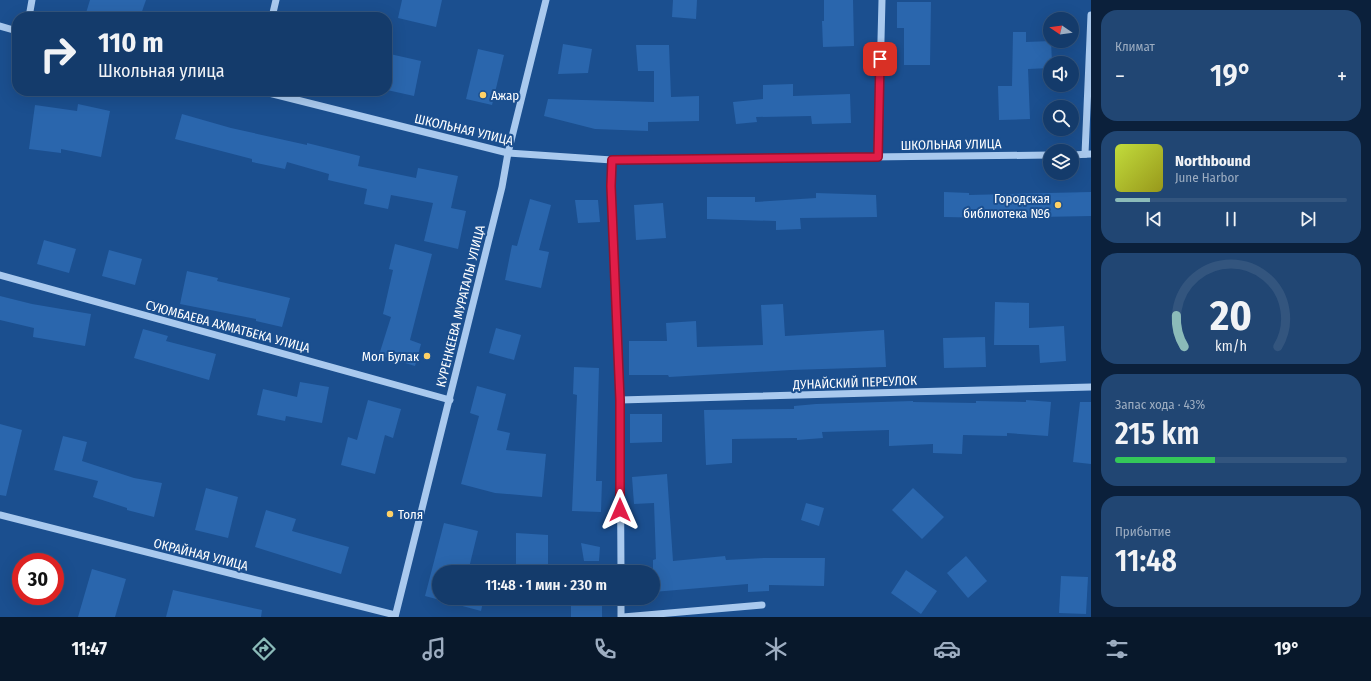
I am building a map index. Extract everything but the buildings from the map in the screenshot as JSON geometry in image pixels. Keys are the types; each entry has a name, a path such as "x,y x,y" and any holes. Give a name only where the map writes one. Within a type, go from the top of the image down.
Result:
{"street":[{"path":"30,12 32,0"},
{"path":"273,12 276,0"},
{"name":"КУРЕНКЕЕВА МУРАТАЛЫ УЛИЦА","path":"395,616 450,400 502,187 508,153 546,0"},
{"path":"878,157 882,0"},
{"path":"1088,154 1091,15"},
{"path":"0,26 12,30"},
{"name":"ШКОЛЬНАЯ УЛИЦА","path":"281,96 508,153 612,160 1043,155"},
{"path":"612,160 611,186 620,400 620,565"},
{"name":"СУЮМБАЕВА АХМАТБЕКА УЛИЦА","path":"0,275 450,400"},
{"name":"ДУНАЙСКИЙ ПЕРЕУЛОК","path":"620,400 1091,387"},
{"name":"ОКРАЙНАЯ УЛИЦА","path":"0,515 395,616"},
{"path":"621,605 622,617 762,605"}],"place":[{"name":"Ажар","path":"483,95"},
{"name":"Городская библиотека №6","path":"1058,205"},
{"name":"Мол Булак","path":"427,356"},
{"name":"Толя","path":"390,514"}],"route":[{"path":"620,510 620,400 611,186 612,160 878,157 880,59"}]}
